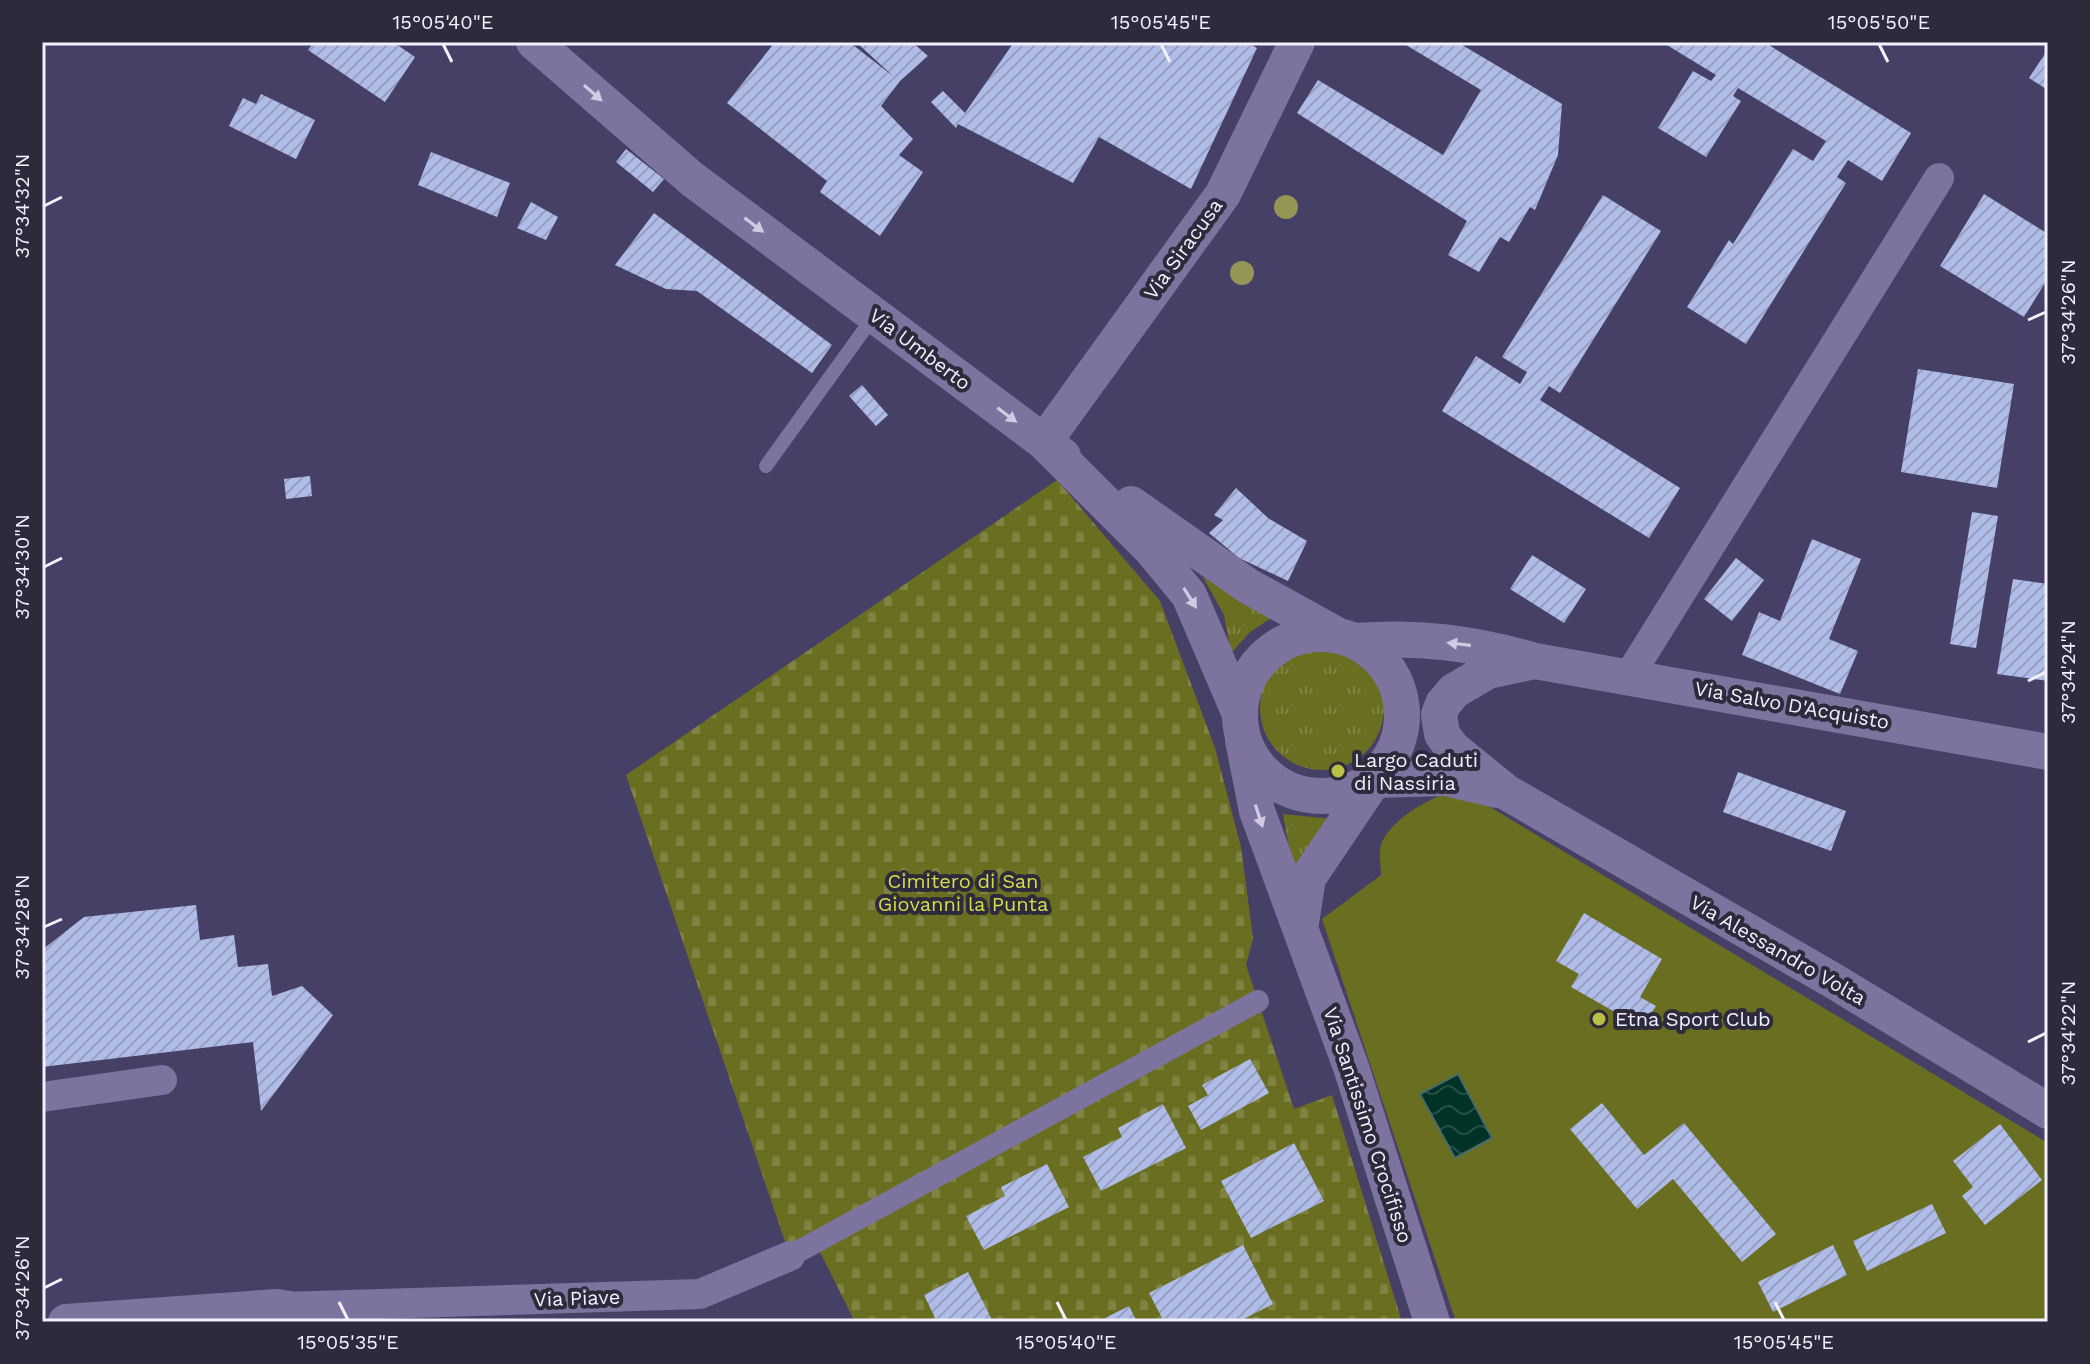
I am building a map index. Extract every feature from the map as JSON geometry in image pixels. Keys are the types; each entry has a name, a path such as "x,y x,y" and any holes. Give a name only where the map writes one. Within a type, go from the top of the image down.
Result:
{"street":[{"name":"Via Umberto","path":"534,42 692,179 1044,442 1152,550 1189,595 1241,726"},
{"name":"Via Siracusa","path":"1044,442 1223,194 1297,42"},
{"path":"1629,676 1939,178"},
{"path":"1044,442 1248,586 1346,638 1383,662 1421,726 1506,792"},
{"path":"1506,792 1446,778 1374,780 1345,793 1320,797 1295,792 1272,781 1254,763 1241,726 1245,685 1260,661 1282,643 1308,634 1346,638 1406,637 1489,648 1535,661"},
{"path":"1301,929 1308,878 1390,758 1421,726 1439,715 1443,704 1454,691 1488,671 1535,661"},
{"name":"Via Salvo D'Acquisto","path":"1535,661 2048,752"},
{"name":"Via Santissimo Crocifisso","path":"1241,726 1257,811 1351,1067 1432,1322"},
{"name":"Via Alessandro Volta","path":"1506,792 1832,980 2048,1111"},
{"path":"790,1256 1258,1001"},
{"path":"42,1097 162,1080"},
{"name":"Via Piave","path":"276,1315 345,1315 700,1294 790,1256"},
{"path":"66,1322 276,1315"}],"lane":[{"path":"766,466 874,315"}],"green space":[{"name":"Cimitero di San Giovanni la Punta","path":"1057,480 1160,601 1215,748 1241,847 1253,938 1246,965 1294,1109 1332,1095 1402,1322 855,1322 816,1244 790,1256 626,775"},
{"path":"1203,577 1271,618 1249,633 1231,653 1224,615"},
{"path":"1322,646 1346,651 1366,664 1379,684 1384,708 1379,732 1366,752 1346,765 1322,770 1298,765 1278,752 1265,732 1260,708 1265,684 1278,664 1298,651"},
{"name":"Etna Sport Club","path":"1443,794 1485,804 2048,1143 2048,1322 1456,1322 1322,919 1381,875 1381,846 1393,826"},
{"path":"1283,814 1332,819 1294,875"}],"water":[{"path":"1458,1074 1492,1138 1455,1158 1420,1094"}],"building":[{"path":"314,42 393,42 415,57 385,102 308,50"},
{"path":"775,42 849,42 893,76 856,42 912,42 928,56 900,81 881,106 913,139 899,155 923,172 880,236 820,192 827,181 727,103"},
{"path":"1014,42 1246,42 1257,48 1191,189 1099,137 1073,183 958,124 956,128 931,102 943,91 965,113"},
{"path":"1401,42 1457,42 1562,104 1558,155 1535,210 1530,207 1509,242 1500,237 1479,272 1448,255 1467,221 1297,113 1318,80 1443,155 1481,90"},
{"path":"1662,42 1764,42 1911,133 1882,181 1848,160 1837,177 1846,183 1746,344 1687,307 1729,240 1733,244 1793,149 1813,161 1826,141 1738,88 1733,96 1741,101 1706,157 1658,128 1693,71 1711,81 1716,75"},
{"path":"2048,49 2048,90 2029,78"},
{"path":"261,94 315,120 296,159 229,126 243,98 256,104"},
{"path":"626,149 664,179 653,192 616,162"},
{"path":"431,152 510,183 497,217 418,185"},
{"path":"1984,194 2048,234 2048,278 2024,317 1940,266"},
{"path":"1603,195 1661,231 1560,393 1549,386 1540,400 1680,488 1649,538 1442,411 1476,356 1520,384 1527,372 1502,357"},
{"path":"531,202 558,217 546,240 517,228"},
{"path":"654,213 832,345 812,373 697,291 666,289 615,265"},
{"path":"1918,369 2014,384 1997,488 1901,472"},
{"path":"862,385 888,415 876,426 849,396"},
{"path":"310,476 312,496 286,499 284,479"},
{"path":"1236,488 1268,518 1307,541 1288,581 1239,558 1209,533 1223,520 1214,515"},
{"path":"1972,512 1998,516 1976,648 1950,644"},
{"path":"1812,539 1861,559 1829,639 1858,651 1840,694 1742,655 1759,612 1780,621"},
{"path":"1532,555 1586,589 1564,623 1510,589"},
{"path":"1736,558 1764,580 1732,621 1704,599"},
{"path":"2013,579 2048,584 2048,681 1997,674"},
{"path":"1738,772 1846,811 1831,851 1723,812"},
{"path":"196,905 200,940 234,935 238,967 268,964 272,996 302,986 333,1015 261,1111 253,1042 42,1067 42,950 84,917"},
{"path":"1584,913 1662,959 1640,997 1656,1006 1643,1028 1571,987 1579,974 1556,961"},
{"path":"1250,1059 1269,1093 1201,1130 1188,1106 1208,1095 1202,1085"},
{"path":"1602,1103 1644,1155 1684,1123 1776,1234 1742,1262 1673,1179 1637,1209 1570,1129"},
{"path":"1163,1104 1186,1148 1101,1191 1083,1157 1122,1137 1118,1128"},
{"path":"2000,1124 2042,1180 1985,1225 1962,1196 1973,1187 1953,1161"},
{"path":"1294,1143 1324,1201 1251,1238 1221,1181"},
{"path":"1047,1164 1069,1207 984,1250 966,1216 1005,1196 1001,1187"},
{"path":"1932,1204 1946,1233 1867,1271 1853,1241"},
{"path":"1243,1245 1273,1304 1238,1322 1164,1322 1149,1293"},
{"path":"1833,1245 1847,1275 1773,1312 1758,1282"},
{"path":"968,1272 991,1318 984,1322 937,1322 924,1295"},
{"path":"1129,1306 1137,1322 1097,1322"}],"place":[{"name":"Largo Caduti di Nassiria","path":"1338,771"},
{"name":"Etna Sport Club","path":"1599,1019"}]}
